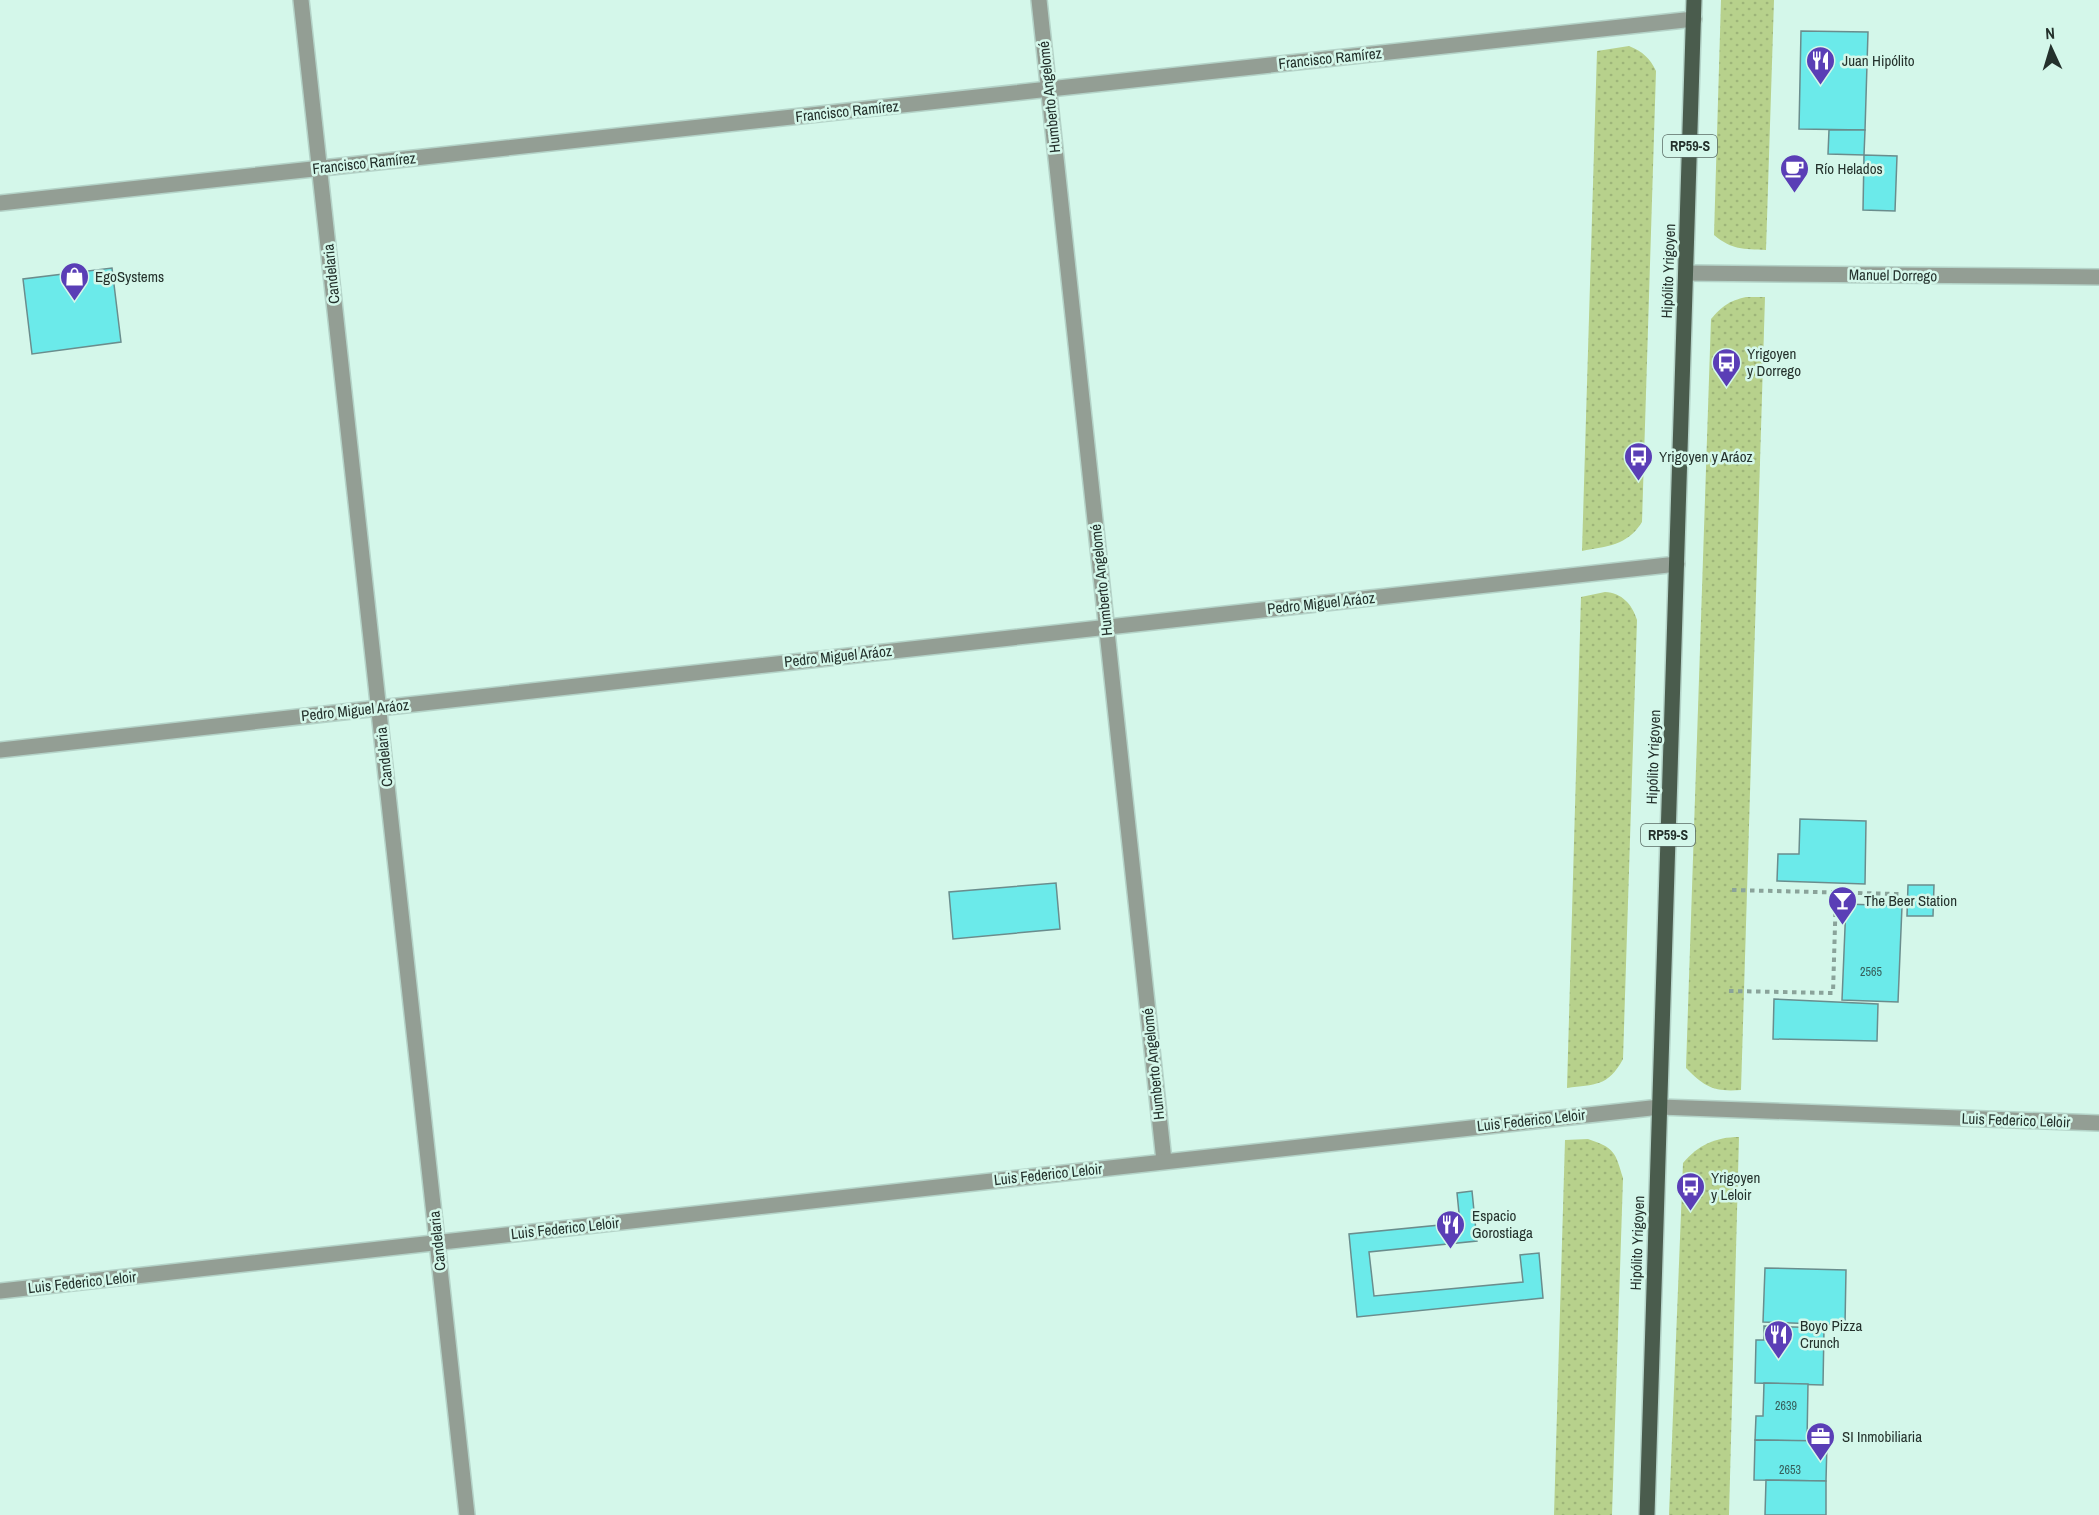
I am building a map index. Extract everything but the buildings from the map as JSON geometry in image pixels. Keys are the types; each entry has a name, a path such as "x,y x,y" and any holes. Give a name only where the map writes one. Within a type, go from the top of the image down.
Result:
{"main road":[{"name":"Hipólito Yrigoyen","path":"1647,1515 1695,0"}],"street":[{"name":"Candelaria","path":"301,0 467,1515"},
{"name":"Humberto Angelomé","path":"1039,0 1164,1161"},
{"name":"Francisco Ramírez","path":"0,203 1694,18"},
{"name":"Manuel Dorrego","path":"1686,273 2099,277"},
{"name":"Pedro Miguel Aráoz","path":"0,750 1677,564"},
{"name":"Luis Federico Leloir","path":"0,1291 1660,1107 2099,1123"}],"path":[{"path":"1732,890 1899,894"},
{"path":"1729,991 1833,993 1836,892"}],"green space":[{"path":"1721,0 1774,0 1766,250 1732,246 1714,235"},
{"path":"1629,46 1646,56 1656,71 1642,522 1630,536 1616,544 1582,551 1597,51"},
{"path":"1746,297 1765,297 1741,1090 1723,1090 1704,1084 1686,1068 1711,319 1726,305"},
{"path":"1605,592 1626,600 1637,620 1623,1059 1612,1075 1606,1079 1593,1084 1567,1088 1581,597"},
{"path":"1739,1137 1729,1515 1669,1515 1683,1163 1695,1151 1708,1143"},
{"path":"1588,1139 1604,1145 1613,1152 1623,1178 1612,1515 1554,1515 1565,1140"}],"place":[{"name":"Juan Hipólito","path":"1821,86"},
{"name":"Río Helados","path":"1794,194"},
{"name":"EgoSystems","path":"74,302"},
{"name":"Yrigoyen y Dorrego","path":"1726,388"},
{"name":"Yrigoyen y Aráoz","path":"1638,482"},
{"name":"The Beer Station","path":"1843,926"},
{"name":"Yrigoyen y Leloir","path":"1690,1212"},
{"name":"Espacio Gorostiaga","path":"1451,1250"},
{"name":"Boyo Pizza Crunch","path":"1779,1360"},
{"name":"SI Inmobiliaria","path":"1821,1462"}]}
